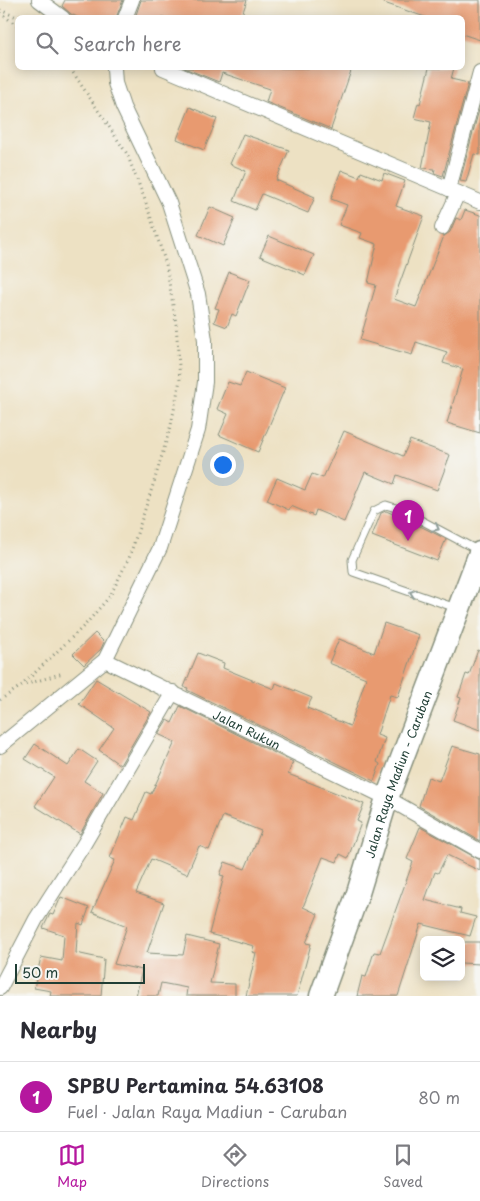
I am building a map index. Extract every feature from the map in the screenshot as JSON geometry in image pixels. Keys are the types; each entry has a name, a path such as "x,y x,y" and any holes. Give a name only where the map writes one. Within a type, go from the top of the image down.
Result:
{"highway":[{"name":"Jalan Raya Madiun - Caruban","path":"321,996 361,885 387,798 480,552"}],"street":[{"path":"39,0 59,15"},
{"path":"126,15 132,0"},
{"path":"0,746 105,660 160,548 198,430 205,382 205,340 198,294 169,203 123,108 115,83 114,70"},
{"path":"168,70 480,202"},
{"path":"442,228 453,191 480,72"},
{"name":"Jalan Rukun","path":"105,660 387,798 480,851"},
{"path":"0,988 36,919 84,844 173,692"}],"lane":[{"path":"459,609 353,572 352,560 374,511 386,505 402,510 480,552"}],"path":[{"path":"0,12 15,17"},
{"path":"0,12 15,24"},
{"path":"0,700 21,686 86,625 110,596 129,558 154,482 172,425 180,380 176,323 166,264 145,200 127,154 71,70"}],"building":[{"path":"65,0 123,0 117,15 73,15 62,6"},
{"path":"141,0 247,0 242,15 136,15"},
{"path":"384,0 480,0 480,40 465,35 465,15 419,15 384,3"},
{"path":"189,70 351,70 331,129 266,102 270,89 222,73 219,82"},
{"path":"428,70 453,70 451,79 468,83 443,176 434,173 435,169 422,168 431,122 414,118 418,103 420,104"},
{"path":"480,106 480,155 474,154 466,182 460,181"},
{"path":"190,107 217,119 204,150 177,139"},
{"path":"243,134 289,150 276,180 315,197 308,213 262,194 255,210 234,201 246,171 230,164"},
{"path":"341,170 359,177 361,172 382,180 384,173 405,181 396,206 424,216 394,299 416,307 444,236 450,232 456,218 461,220 465,210 480,215 480,433 447,423 463,369 443,363 447,352 416,342 412,355 360,340 376,285 368,283 377,244 360,238 362,233 339,225 347,205 331,199"},
{"path":"210,207 235,218 223,246 198,235"},
{"path":"269,236 314,255 305,275 260,256"},
{"path":"229,272 250,280 236,316 232,314 227,327 214,322 219,309 215,308"},
{"path":"246,372 285,388 258,452 219,435 228,414 217,409 228,382 240,386"},
{"path":"344,431 403,456 410,440 450,455 437,490 397,475 394,484 365,472 344,522 316,510 314,516 291,506 289,510 267,500 277,478 305,490 312,474 323,478"},
{"path":"386,511 446,539 437,561 372,536 381,513"},
{"path":"384,623 419,635 398,697 390,695 377,735 385,738 377,762 380,764 374,781 184,687 198,653 224,663 223,668 274,689 276,683 312,698 307,708 350,726 366,678 329,663 339,639 374,653"},
{"path":"95,633 104,642 101,649 84,665 73,654"},
{"path":"478,650 480,651 480,730 453,720 461,698 458,697 466,674 469,675"},
{"path":"96,679 151,712 120,765 99,750 114,728 79,704"},
{"path":"180,706 293,762 288,774 364,804 357,821 361,823 348,858 340,854 337,862 323,857 303,907 318,914 306,943 311,944 297,996 246,996 256,953 252,952 254,946 209,934 224,876 220,875 225,862 245,869 261,831 223,816 209,850 199,846 187,874 151,859 136,893 164,903 147,953 183,955 187,936 219,944 210,983 235,984 235,996 186,996 187,988 161,983 158,996 136,996 142,970 114,964 127,926 92,912 115,860 110,858 127,817 134,820 146,792 151,794 175,742 158,734 167,720 172,723"},
{"path":"35,744 68,766 79,749 97,761 84,781 103,793 80,834 35,806 54,777 25,759"},
{"path":"452,746 480,754 480,841 419,806 428,777 439,781"},
{"path":"420,827 480,860 480,871 447,855 438,873 435,872 425,900 461,909 460,913 476,917 470,936 421,924 398,996 357,996 362,976 366,977 374,952 380,953 413,862 407,859"},
{"path":"61,897 89,908 83,925 78,923 76,953 104,959 101,996 50,996 51,991 34,988 41,957 62,961 64,935 43,928 50,914 53,915"},
{"path":"465,942 480,942 480,964 465,963"}],"place":[{"name":"SPBU Pertamina 54.63108","path":"408,541"}]}
